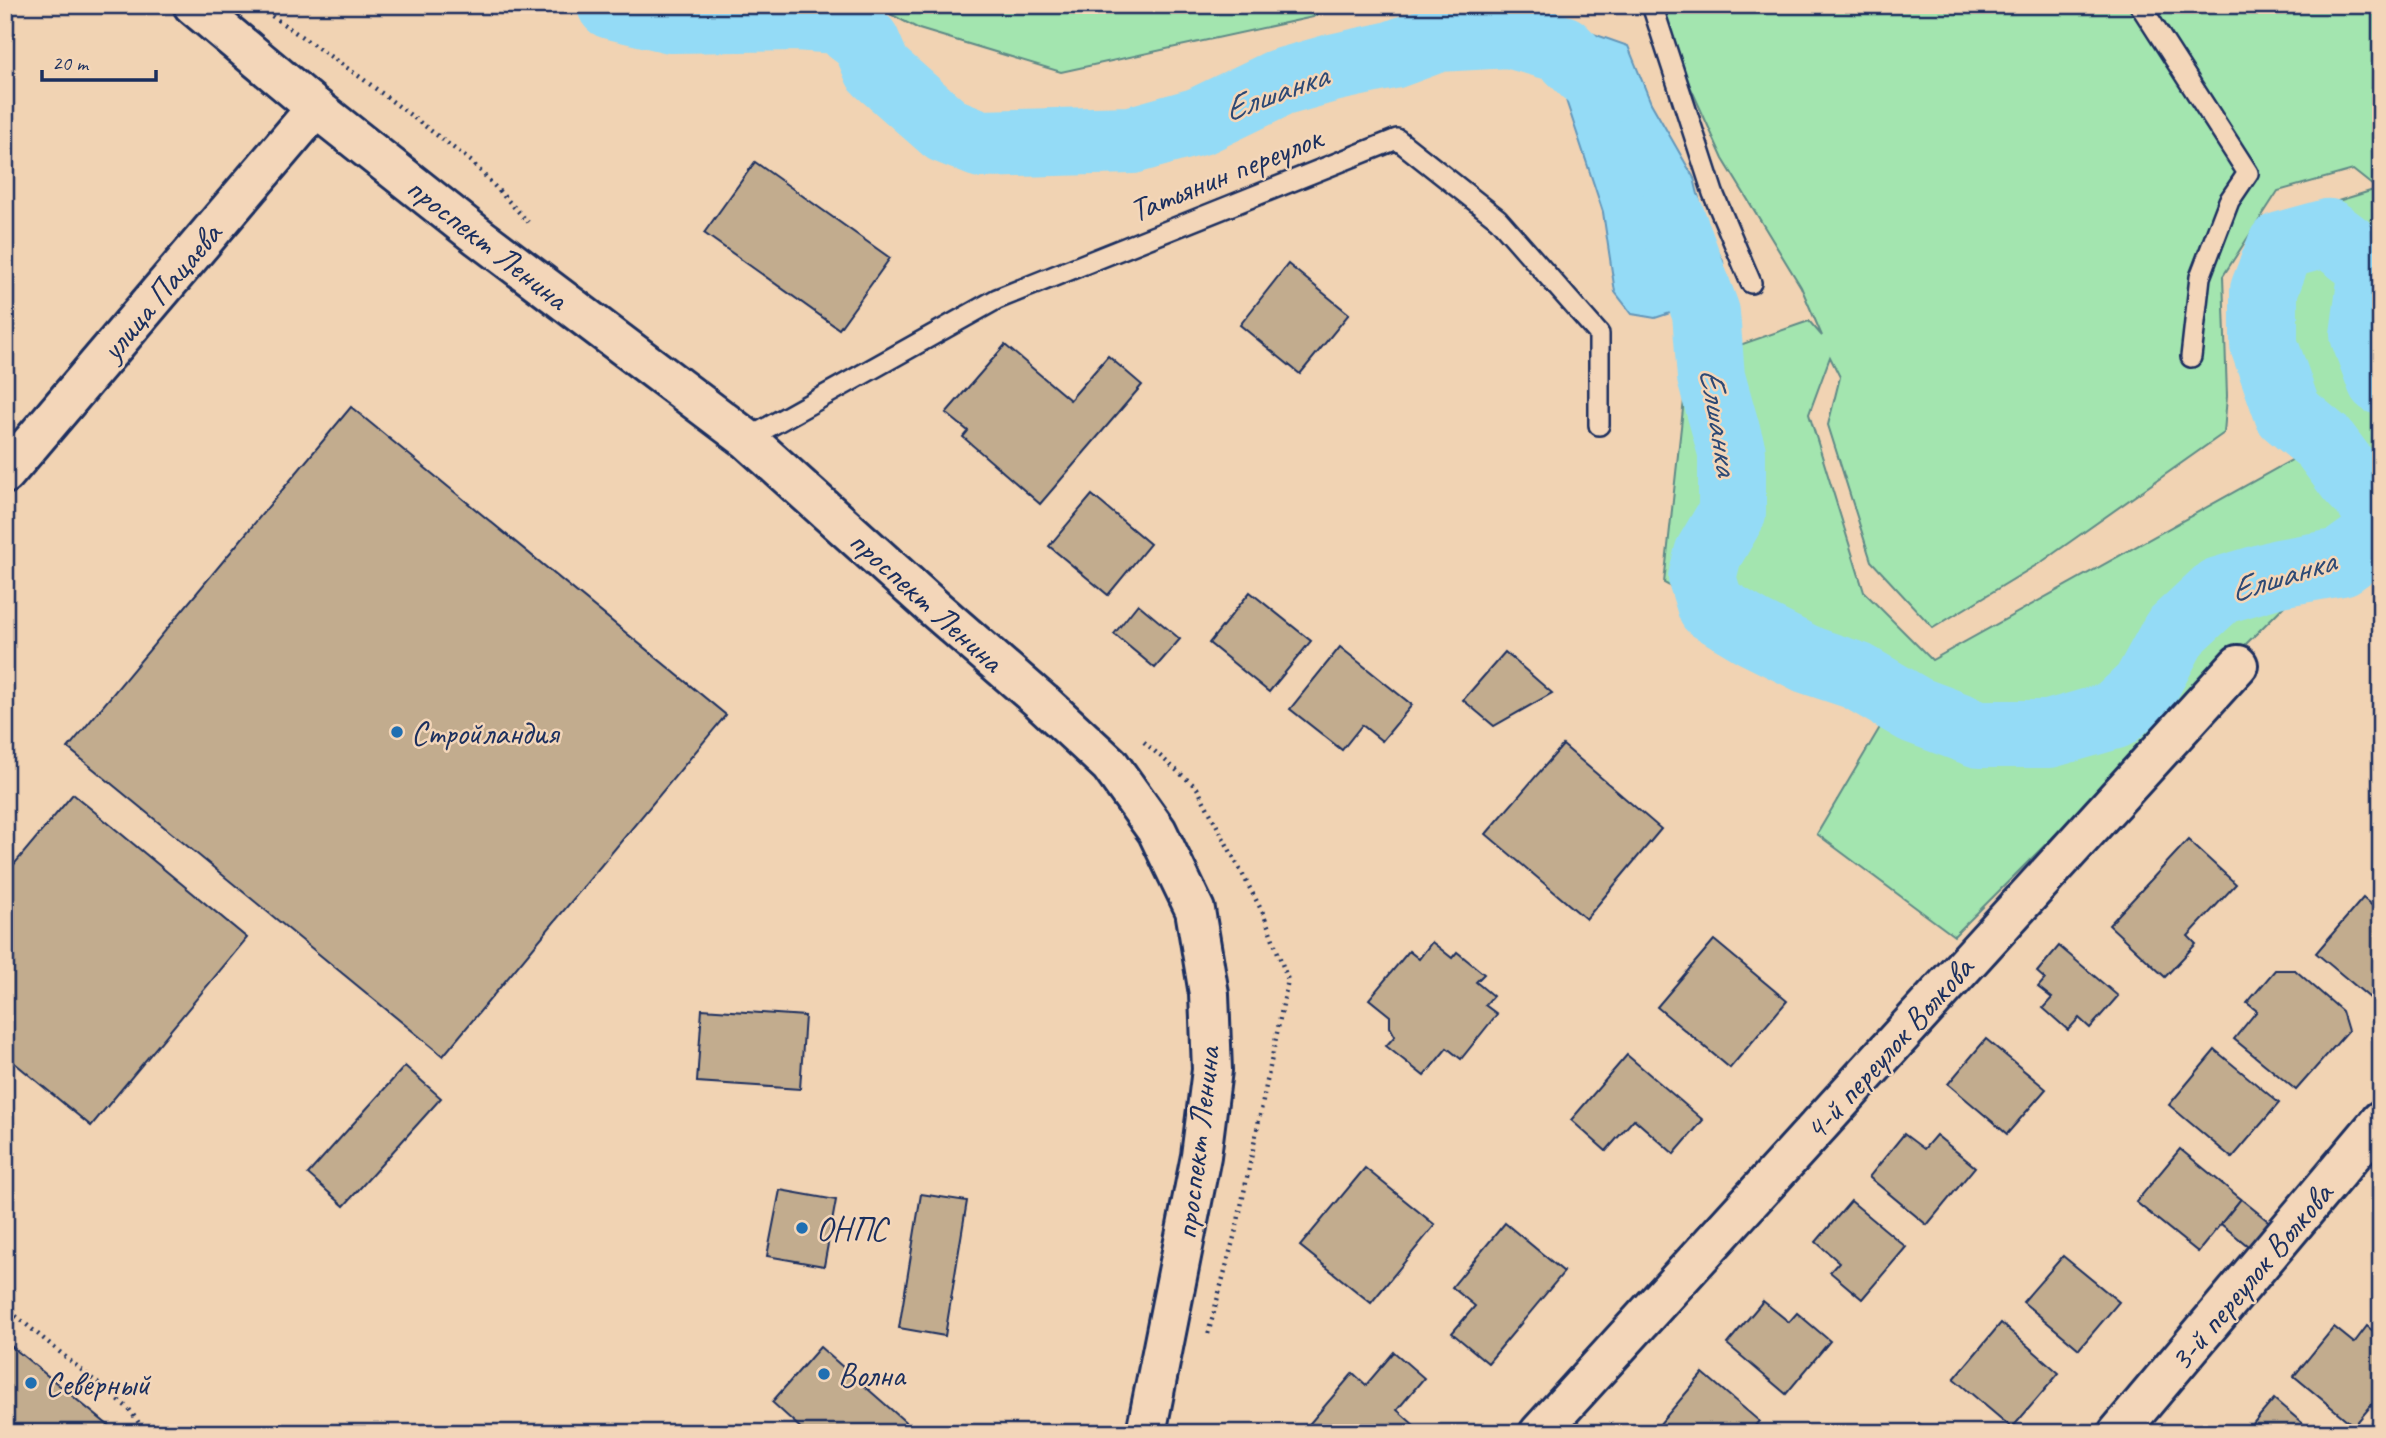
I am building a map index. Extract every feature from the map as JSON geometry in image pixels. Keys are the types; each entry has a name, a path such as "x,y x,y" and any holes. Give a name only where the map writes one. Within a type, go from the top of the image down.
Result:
{"street":[{"name":"проспект Ленина","path":"198,7 316,108 479,237 747,439 1110,765 1157,831 1195,910 1209,994 1212,1070 1201,1156 1146,1433"},
{"name":"улица Пацаева","path":"5,474 316,108"},
{"name":"4-й переулок Волкова","path":"1539,1433 2238,665"},
{"name":"3-й переулок Волкова","path":"2118,1433 2381,1120"}],"lane":[{"path":"1652,5 1713,193 1751,283"},
{"path":"2140,5 2248,173 2229,201 2200,277 2191,358"},
{"name":"Татьянин переулок","path":"747,439 998,299 1397,139 1497,219 1599,334 1599,425"}],"path":[{"path":"256,5 363,79 472,162 532,227"},
{"path":"1144,742 1197,788 1264,915 1288,980 1237,1226 1206,1345"},
{"path":"5,1307 129,1409 146,1433"}],"green space":[{"path":"873,5 1329,5 1313,17 1061,72 919,29"},
{"path":"1664,5 2381,5 2381,559 2310,580 1954,936 1817,834 1892,707 1664,583 1688,363 1809,321 1822,336 1801,287 1723,159 1667,35","holes":["2353,170 2377,189 2292,215 2246,308 2297,457 1932,660 1864,592 1809,414 1830,357 1840,377 1828,425 1871,561 1933,628 2043,561 2224,433 2227,396 2223,276 2278,191"]}],"water":[{"path":"1554,20 1628,46 1651,103 1694,178 1706,227 1723,261 1728,294 1655,318 1632,314 1615,292 1603,212 1561,85 1546,72 1531,49 1528,38"}],"building":[{"path":"755,162 890,258 839,329 704,233"},
{"path":"1288,264 1349,314 1300,374 1240,325"},
{"path":"1005,345 1070,400 1108,356 1142,385 1040,504 963,437 968,431 946,413"},
{"name":"Стройландия","path":"351,407 726,715 443,1056 68,748"},
{"path":"1092,495 1150,544 1108,595 1049,546"},
{"path":"1250,592 1311,641 1269,692 1209,643"},
{"path":"1138,604 1180,639 1155,668 1114,634"},
{"path":"1340,647 1412,705 1382,741 1362,725 1342,750 1290,709"},
{"path":"1505,652 1552,693 1494,726 1463,700"},
{"path":"1563,745 1661,829 1586,919 1486,834"},
{"path":"73,794 247,938 91,1126 5,1055 5,875"},
{"path":"2188,840 2236,884 2188,936 2196,944 2165,977 2109,925"},
{"path":"2363,898 2381,913 2381,997 2376,1003 2316,953"},
{"path":"1714,940 1787,1001 1730,1068 1657,1007"},
{"path":"1432,942 1452,958 1457,952 1484,974 1476,982 1493,996 1485,1005 1497,1014 1461,1059 1447,1048 1424,1076 1386,1046 1395,1036 1390,1027 1390,1016 1369,999 1409,951 1419,959"},
{"path":"2059,946 2118,996 2090,1028 2079,1018 2068,1030 2043,1008 2052,998 2038,987 2045,979 2037,972"},
{"path":"2275,970 2295,970 2342,1011 2348,1031 2296,1090 2234,1039 2257,1011 2247,1003"},
{"path":"702,1009 805,1016 800,1089 697,1082"},
{"path":"1986,1039 2046,1089 2007,1134 1948,1084"},
{"path":"2215,1050 2279,1103 2232,1158 2169,1105"},
{"path":"1627,1055 1703,1120 1674,1154 1634,1119 1606,1151 1571,1120"},
{"path":"405,1066 441,1098 344,1206 308,1174"},
{"path":"1904,1134 1924,1149 1936,1135 1975,1167 1927,1225 1869,1177"},
{"path":"2180,1149 2241,1199 2198,1252 2136,1202"},
{"path":"1365,1168 1435,1225 1371,1303 1300,1246"},
{"name":"ОНПС","path":"780,1190 836,1200 824,1266 767,1256"},
{"path":"921,1194 967,1201 945,1336 899,1328"},
{"path":"2241,1199 2273,1225 2253,1250 2221,1224"},
{"path":"1851,1201 1906,1247 1862,1299 1830,1272 1839,1262 1816,1242"},
{"path":"1505,1223 1564,1272 1488,1363 1452,1333 1475,1306 1452,1287"},
{"path":"2063,1256 2119,1302 2079,1349 2023,1302"},
{"path":"1763,1301 1789,1322 1797,1313 1830,1341 1786,1394 1727,1344"},
{"path":"2001,1323 2059,1373 2012,1428 1954,1379"},
{"path":"2367,1326 2381,1338 2381,1394 2354,1426 2294,1376 2334,1327 2354,1343"},
{"name":"Северный","path":"5,1341 109,1426 103,1433 5,1433"},
{"name":"Волна","path":"820,1347 918,1433 806,1433 772,1402"},
{"path":"1394,1352 1424,1378 1397,1410 1414,1425 1407,1433 1309,1433 1305,1429 1353,1373 1366,1385"},
{"path":"1703,1373 1759,1421 1749,1433 1653,1432"},
{"path":"2274,1399 2314,1433 2245,1433"},
{"path":"1919,1423 1930,1433 1911,1433"}],"waterway":[{"name":"Елшанка","path":"611,5 672,19 797,17 837,20 866,42 878,70 946,130 981,144 1132,140 1200,121 1279,83 1392,55 1438,38 1509,34 1562,49 1604,91"},
{"name":"Елшанка","path":"1670,215 1706,313 1711,377 1732,452 1732,513 1708,554 1702,578 1711,607 1809,660 1857,676 1915,710 1979,734 2049,734 2115,715 2145,687 2175,632 2219,591 2279,573 2341,562 2377,536 2379,509 2351,479 2324,443 2288,413 2264,345 2264,290 2281,246 2328,233 2373,267 2364,335 2381,381"}],"place":[{"name":"Стройландия","path":"397,732"},
{"name":"ОНПС","path":"802,1228"},
{"name":"Волна","path":"824,1374"},
{"name":"Северный","path":"31,1383"}]}
